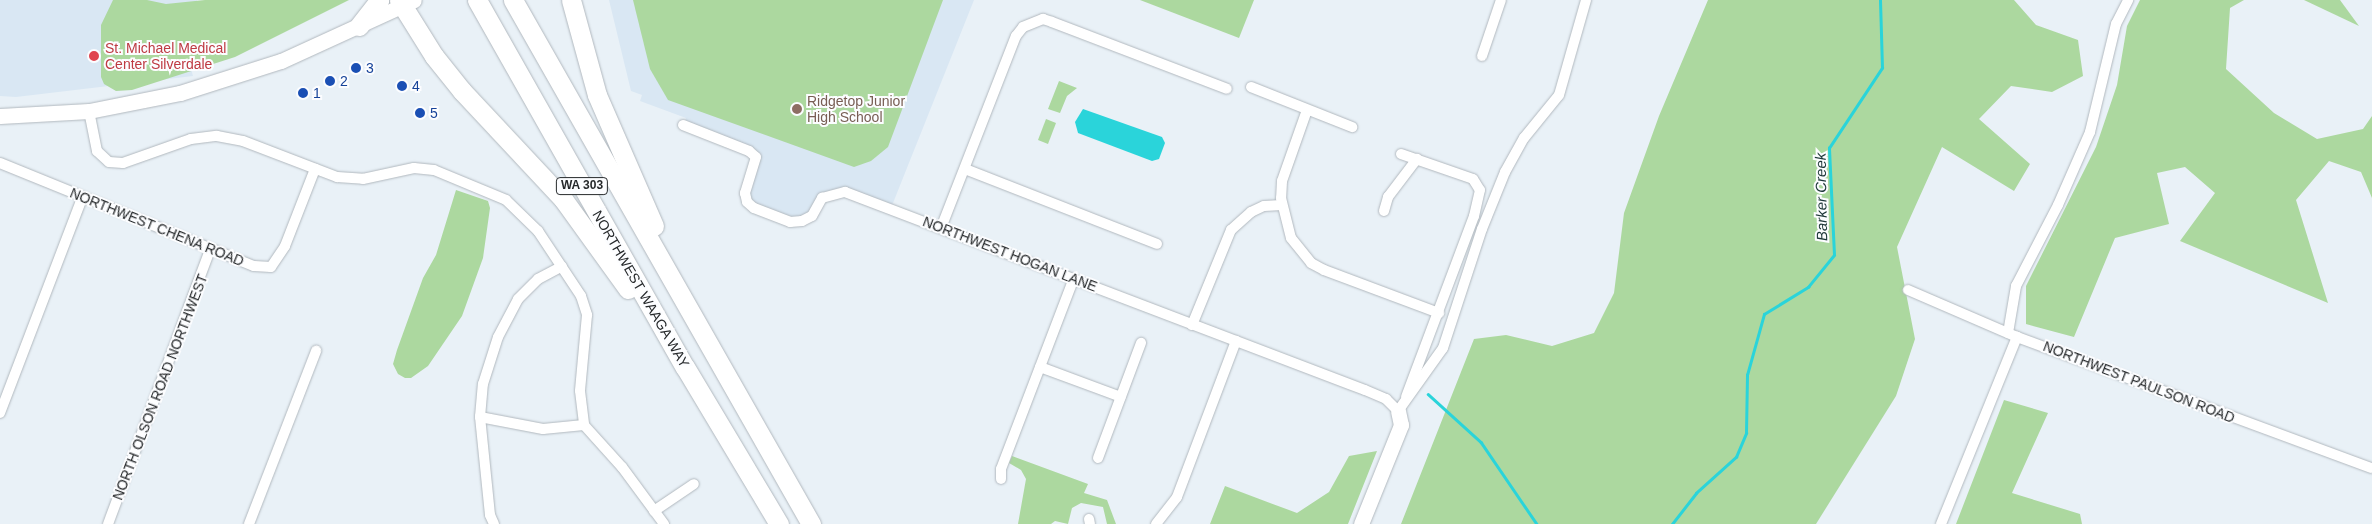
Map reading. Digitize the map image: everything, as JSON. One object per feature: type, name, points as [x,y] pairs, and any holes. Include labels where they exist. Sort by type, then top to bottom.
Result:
[{"type":"highway","points":[[359,26],[379,0]]},
{"type":"highway","name":"WA 303","points":[[513,0],[810,524]]},
{"type":"highway","points":[[572,0],[607,121],[684,300]]},
{"type":"highway","points":[[405,2],[434,56],[462,91],[577,218],[685,367]]},
{"type":"highway","name":"NORTHWEST WAAGA WAY","points":[[478,2],[685,367],[778,524]]},
{"type":"main road","points":[[0,116],[89,110],[180,93],[281,61],[359,26],[405,2]]},
{"type":"main road","points":[[1361,524],[1401,425],[1401,408]]},
{"type":"street","points":[[1482,56],[1501,0]]},
{"type":"street","points":[[1401,408],[1443,348],[1482,229],[1505,172],[1524,138],[1559,95],[1586,0]]},
{"type":"street","points":[[1941,524],[2012,335],[2016,286],[2058,205],[2090,132],[2116,24],[2128,0]]},
{"type":"street","points":[[941,228],[1016,36],[1023,27],[1033,22],[1052,22],[1227,89]]},
{"type":"street","points":[[1251,87],[1352,127]]},
{"type":"street","points":[[89,110],[97,151],[109,162],[123,163],[191,139],[217,136],[243,141],[315,169],[350,179],[414,168],[434,170],[506,200],[538,231],[581,296],[587,316],[580,391],[584,425],[622,467],[664,524]]},
{"type":"street","points":[[1307,110],[1286,162],[1281,190],[1282,205],[1291,238],[1311,262],[1439,313]]},
{"type":"street","name":"NORTHWEST HOGAN LANE","points":[[682,125],[749,151],[756,158],[745,193],[747,202],[790,222],[802,222],[812,216],[822,198],[845,192],[1365,390],[1401,408]]},
{"type":"street","points":[[1401,154],[1472,179],[1480,190],[1474,216],[1439,313],[1401,408]]},
{"type":"street","points":[[1384,211],[1388,197],[1417,159]]},
{"type":"street","name":"NORTHWEST CHENA ROAD","points":[[0,163],[82,198],[254,266],[271,267],[285,246],[315,169]]},
{"type":"street","points":[[965,169],[1157,244]]},
{"type":"street","points":[[0,413],[82,198]]},
{"type":"street","points":[[1192,325],[1231,230],[1251,212],[1264,206],[1282,205]]},
{"type":"street","name":"NORTH OLSON ROAD NORTHWEST","points":[[108,524],[202,276],[210,249]]},
{"type":"street","points":[[494,524],[490,515],[480,417],[483,384],[505,322],[518,298],[538,279],[562,266]]},
{"type":"street","points":[[1002,479],[1001,469],[1074,278]]},
{"type":"street","name":"NORTHWEST PAULSON ROAD","points":[[1908,290],[2012,335],[2372,468]]},
{"type":"street","points":[[1156,524],[1177,497],[1236,341]]},
{"type":"street","points":[[1098,458],[1141,343]]},
{"type":"street","points":[[249,524],[316,351]]},
{"type":"street","points":[[1040,367],[1121,397]]},
{"type":"street","points":[[480,417],[543,429],[584,425]]},
{"type":"street","points":[[654,511],[694,484]]},
{"type":"shaded area","name":"St. Michael Medical Center Silverdale","points":[[0,0],[197,0],[183,37],[193,76],[16,97],[0,96]]},
{"type":"shaded area","name":"Ridgetop Junior High School","points":[[609,0],[974,0],[891,208],[845,192],[831,195],[802,221],[747,202],[756,157],[683,125],[686,118],[640,101],[642,95],[631,91]]},
{"type":"green space","points":[[113,0],[147,0],[166,4],[205,0],[349,0],[235,57],[132,90],[116,91],[104,84],[101,77],[101,25]]},
{"type":"green space","name":"Ridgetop Junior High School","points":[[633,0],[943,0],[888,147],[871,161],[854,167],[668,100],[650,69]]},
{"type":"green space","points":[[1140,0],[1254,0],[1239,38]]},
{"type":"green space","points":[[1708,0],[2014,0],[2036,25],[2078,40],[2083,76],[2052,92],[2011,86],[1979,119],[2030,164],[2014,191],[1942,147],[1897,247],[1915,339],[1896,396],[1816,524],[1401,524],[1474,339],[1506,335],[1552,346],[1594,333],[1614,293],[1624,213],[1659,116]]},
{"type":"green space","points":[[2140,0],[2244,0],[2230,8],[2226,69],[2274,113],[2317,139],[2363,129],[2372,116],[2372,198],[2361,172],[2329,161],[2296,200],[2328,303],[2180,241],[2215,193],[2185,167],[2157,173],[2169,224],[2115,238],[2074,337],[2026,324],[2026,286],[2096,147],[2117,85],[2127,26]]},
{"type":"green space","points":[[2304,0],[2340,0],[2359,26]]},
{"type":"green space","points":[[1059,81],[1077,88],[1067,96],[1060,113],[1048,109]]},
{"type":"green space","points":[[1046,119],[1056,123],[1048,144],[1038,140]]},
{"type":"green space","points":[[456,190],[488,201],[490,208],[483,258],[462,316],[428,366],[411,378],[405,378],[398,374],[393,364],[423,278],[436,255]]},
{"type":"green space","points":[[2004,400],[2048,413],[2012,493],[2080,514],[2082,524],[1956,524]]},
{"type":"green space","points":[[1377,451],[1348,524],[1210,524],[1225,486],[1297,513],[1329,492],[1349,456]]},
{"type":"green space","points":[[1012,456],[1088,484],[1084,493],[1107,500],[1116,524],[1107,524],[1103,507],[1081,503],[1072,508],[1068,524],[1055,521],[1051,524],[1018,524],[1026,479],[1021,470],[1009,463]]},
{"type":"water","points":[[1083,109],[1162,137],[1165,143],[1159,159],[1152,161],[1078,133],[1075,122]]},
{"type":"waterway","name":"Barker Creek","points":[[1672,524],[1696,493],[1736,457],[1746,433],[1747,375],[1764,314],[1808,287],[1834,255],[1829,148],[1882,68],[1880,0]]},
{"type":"waterway","points":[[1428,394],[1481,442],[1537,524]]},
{"type":"place","name":"St. Michael Medical Center Silverdale","points":[[94,56]]},
{"type":"place","name":"3","points":[[356,68]]},
{"type":"place","name":"2","points":[[330,81]]},
{"type":"place","name":"4","points":[[402,86]]},
{"type":"place","name":"1","points":[[303,93]]},
{"type":"place","name":"Ridgetop Junior High School","points":[[797,109]]},
{"type":"place","name":"5","points":[[420,113]]}]
